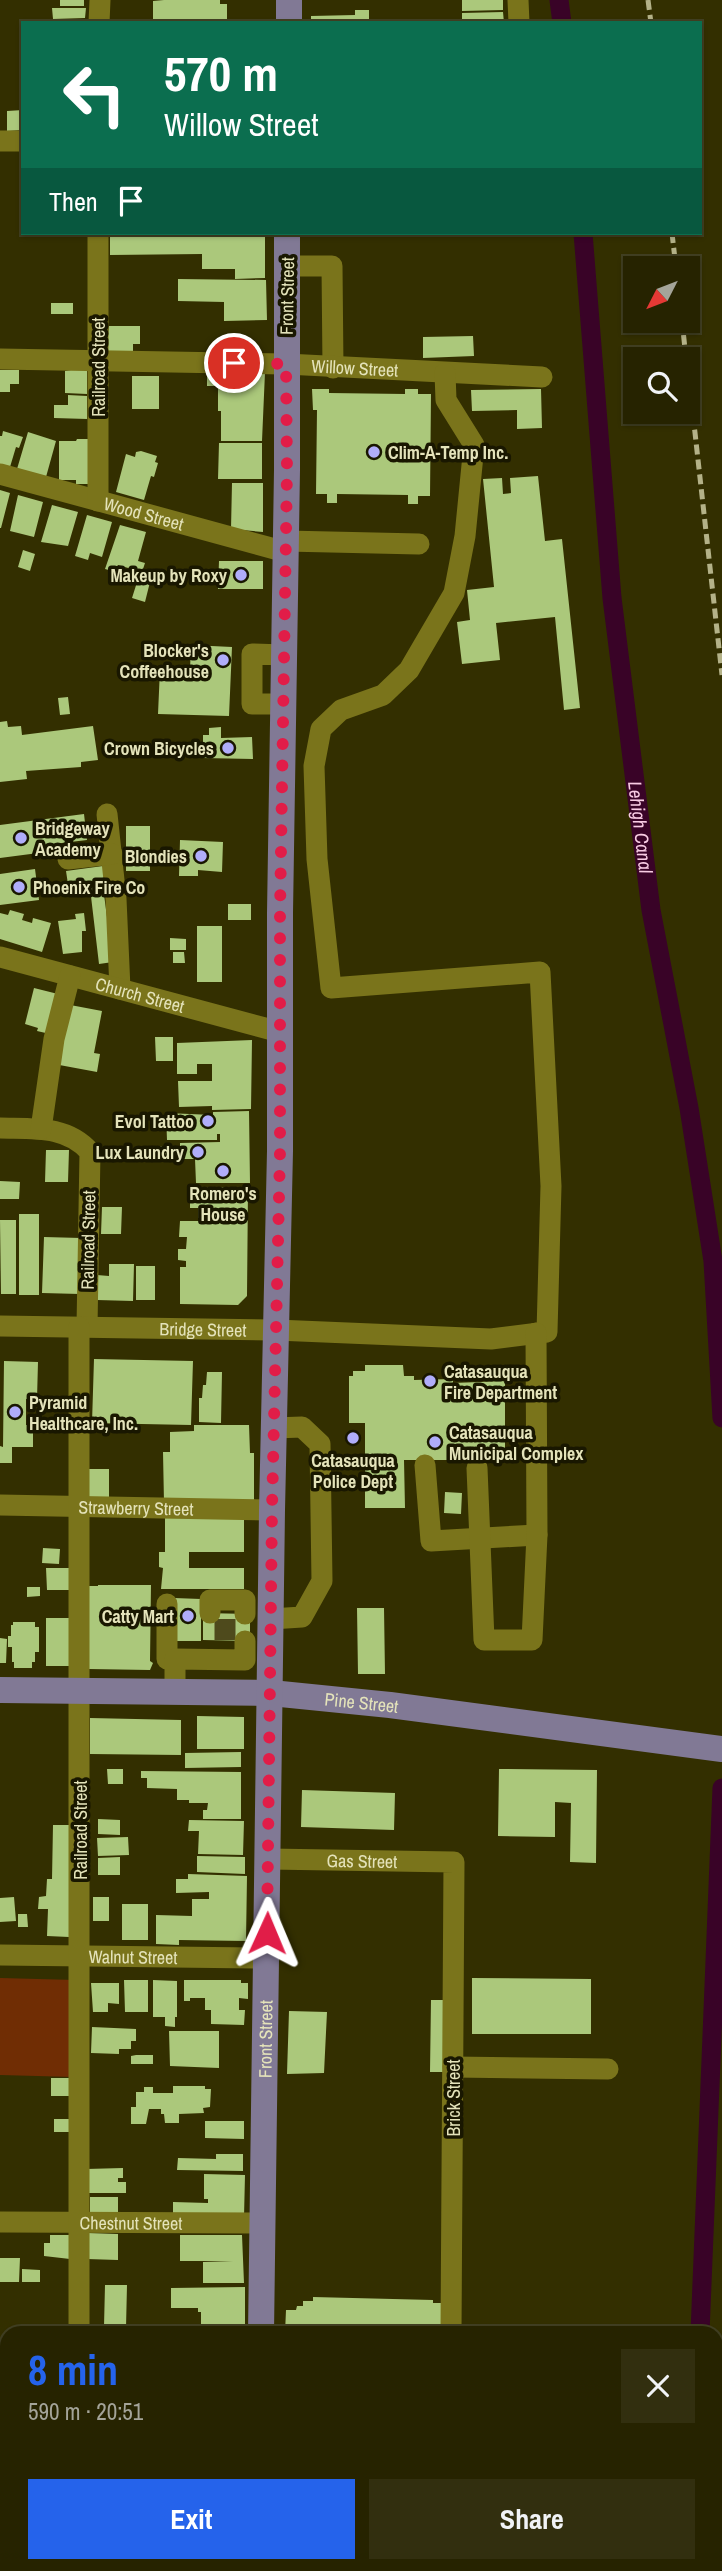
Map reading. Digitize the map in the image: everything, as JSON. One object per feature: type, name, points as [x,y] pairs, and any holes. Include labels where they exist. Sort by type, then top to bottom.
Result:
[{"type":"main road","points":[[289,0],[289,21]]},
{"type":"main road","name":"Front Street","points":[[261,2326],[272,1510],[280,1152],[287,235]]},
{"type":"main road","name":"Pine Street","points":[[0,1690],[271,1693],[390,1705],[722,1749]]},
{"type":"street","points":[[99,21],[100,0]]},
{"type":"street","points":[[518,0],[519,21]]},
{"type":"street","points":[[0,141],[21,141]]},
{"type":"street","name":"Railroad Street","points":[[98,235],[98,501]]},
{"type":"street","points":[[288,266],[332,266],[333,368]]},
{"type":"street","name":"Willow Street","points":[[0,359],[286,364],[542,377]]},
{"type":"street","points":[[445,373],[446,400],[474,445],[465,536],[454,593],[409,670],[383,695],[341,710],[321,729],[314,766],[317,859],[331,988],[540,972],[551,1186],[547,1332],[536,1333],[537,1535],[532,1640],[484,1640],[477,1468]]},
{"type":"street","name":"Wood Street","points":[[0,474],[286,547],[419,544]]},
{"type":"street","points":[[107,814],[120,989]]},
{"type":"street","points":[[68,859],[112,853]]},
{"type":"street","name":"Church Street","points":[[0,957],[280,1032]]},
{"type":"street","points":[[0,1128],[41,1129],[54,1040],[70,975]]},
{"type":"street","name":"Railroad Street","points":[[41,1129],[72,1135],[90,1152],[79,1507],[79,2326]]},
{"type":"street","name":"Bridge Street","points":[[0,1326],[276,1330],[491,1339],[536,1333]]},
{"type":"street","points":[[230,1608],[271,1610],[302,1617],[322,1581],[320,1444],[302,1427],[274,1429]]},
{"type":"street","points":[[425,1465],[430,1542],[537,1535]]},
{"type":"street","name":"Strawberry Street","points":[[0,1505],[272,1510]]},
{"type":"street","points":[[167,1604],[167,1659],[225,1650],[232,1692]]},
{"type":"street","points":[[175,1659],[175,1692]]},
{"type":"street","name":"Gas Street","points":[[269,1859],[454,1862]]},
{"type":"street","name":"Brick Street","points":[[451,2326],[454,1862]]},
{"type":"street","name":"Walnut Street","points":[[0,1955],[267,1958]]},
{"type":"street","points":[[453,2067],[608,2069]]},
{"type":"street","name":"Chestnut Street","points":[[0,2222],[263,2223]]},
{"type":"shaded area","points":[[0,1978],[76,1980],[74,2077],[0,2075]]},
{"type":"building","points":[[60,0],[84,0],[84,6],[60,6]]},
{"type":"building","points":[[220,0],[220,4],[227,4],[227,21],[153,21],[153,1]]},
{"type":"building","points":[[462,0],[503,0],[503,10],[462,11]]},
{"type":"building","points":[[52,8],[86,8],[85,18],[53,19]]},
{"type":"building","points":[[355,10],[369,10],[369,21],[311,21],[311,16],[355,15]]},
{"type":"building","points":[[503,12],[504,21],[462,21],[462,13]]},
{"type":"building","points":[[21,110],[21,130],[7,131],[7,111]]},
{"type":"building","points":[[110,235],[265,235],[265,278],[235,279],[235,269],[202,269],[202,254],[110,255]]},
{"type":"building","points":[[178,279],[266,280],[267,320],[224,321],[224,302],[178,301]]},
{"type":"building","points":[[51,303],[73,303],[73,314],[51,314]]},
{"type":"building","points":[[109,326],[140,326],[140,344],[133,344],[133,353],[106,353]]},
{"type":"building","points":[[473,336],[474,356],[423,358],[423,337]]},
{"type":"building","points":[[0,370],[19,370],[19,384],[10,384],[10,392],[0,392]]},
{"type":"building","points":[[87,370],[87,394],[65,393],[65,371]]},
{"type":"building","points":[[207,372],[265,372],[262,441],[221,441],[218,386],[207,386]]},
{"type":"building","points":[[132,376],[159,376],[159,409],[132,409]]},
{"type":"building","name":"Clim-A-Temp Inc.","points":[[312,389],[329,389],[329,393],[405,394],[405,389],[418,389],[418,394],[431,394],[430,496],[418,496],[418,504],[408,504],[408,495],[337,494],[337,503],[327,503],[327,494],[316,494],[317,410],[313,410]]},
{"type":"building","points":[[541,389],[542,428],[517,429],[517,410],[472,411],[471,390]]},
{"type":"building","points":[[68,395],[87,396],[87,419],[54,418],[54,405],[68,405]]},
{"type":"building","points":[[3,431],[23,437],[19,448],[16,447],[10,467],[0,464],[0,436]]},
{"type":"building","points":[[28,432],[56,441],[46,477],[17,469]]},
{"type":"building","points":[[89,439],[90,484],[76,484],[76,480],[59,480],[59,441]]},
{"type":"building","points":[[219,443],[262,443],[262,479],[218,479]]},
{"type":"building","points":[[136,452],[157,456],[155,462],[158,463],[144,500],[116,492],[126,454],[135,457]]},
{"type":"building","points":[[538,476],[545,541],[562,539],[580,708],[564,710],[555,617],[496,623],[500,660],[462,664],[457,622],[470,620],[467,590],[494,587],[483,479],[502,478],[503,494],[511,493],[510,478]]},
{"type":"building","points":[[232,483],[263,483],[263,532],[231,529]]},
{"type":"building","points":[[0,490],[10,493],[1,528],[0,528]]},
{"type":"building","points":[[18,495],[43,502],[34,537],[10,531]]},
{"type":"building","points":[[52,505],[78,512],[68,546],[41,542]]},
{"type":"building","points":[[87,515],[112,522],[102,557],[90,553],[88,560],[75,556]]},
{"type":"building","points":[[120,525],[146,532],[138,561],[145,563],[142,572],[118,565],[116,572],[105,569]]},
{"type":"building","points":[[23,550],[35,554],[30,571],[18,567]]},
{"type":"building","name":"Makeup by Roxy","points":[[219,561],[263,561],[263,589],[218,589]]},
{"type":"building","points":[[138,579],[150,582],[145,602],[132,598]]},
{"type":"building","points":[[191,645],[232,647],[229,716],[158,714],[160,669],[190,670]]},
{"type":"building","points":[[68,697],[70,714],[60,715],[58,698]]},
{"type":"building","points":[[7,721],[8,727],[21,726],[22,735],[93,726],[98,760],[81,762],[81,767],[26,771],[27,779],[0,782],[0,722]]},
{"type":"building","name":"Crown Bicycles","points":[[221,727],[221,738],[252,737],[253,759],[203,758],[203,735],[209,735],[209,728]]},
{"type":"building","name":"Bridgeway Academy","points":[[84,814],[87,840],[45,845],[46,852],[0,858],[0,825]]},
{"type":"building","points":[[126,826],[150,826],[150,871],[126,871]]},
{"type":"building","name":"Blondies","points":[[180,840],[223,842],[222,872],[198,870],[198,876],[179,876]]},
{"type":"building","points":[[103,866],[106,886],[103,887],[113,962],[99,964],[90,888],[69,891],[66,871]]},
{"type":"building","name":"Phoenix Fire Co","points":[[35,869],[39,900],[0,905],[0,874]]},
{"type":"building","points":[[228,904],[251,904],[251,920],[228,920]]},
{"type":"building","points":[[10,910],[24,914],[22,920],[32,923],[33,918],[51,923],[42,952],[0,939],[0,913],[8,915]]},
{"type":"building","points":[[84,913],[86,931],[82,931],[82,952],[63,954],[58,921],[76,919],[75,914]]},
{"type":"building","points":[[197,926],[222,926],[222,982],[197,982]]},
{"type":"building","points":[[170,938],[186,939],[186,950],[170,950]]},
{"type":"building","points":[[173,952],[184,952],[185,963],[173,963]]},
{"type":"building","points":[[34,988],[58,994],[50,1034],[25,1024]]},
{"type":"building","points":[[65,1004],[102,1011],[94,1053],[100,1054],[97,1072],[54,1064]]},
{"type":"building","points":[[155,1037],[173,1037],[173,1061],[156,1061]]},
{"type":"building","points":[[252,1040],[251,1109],[179,1107],[178,1081],[212,1081],[212,1064],[197,1064],[197,1074],[177,1074],[177,1043]]},
{"type":"building","points":[[249,1111],[250,1183],[196,1183],[195,1159],[146,1159],[146,1147],[220,1142],[220,1134],[217,1134],[217,1140],[167,1140],[166,1113],[213,1115],[213,1112]]},
{"type":"building","points":[[46,1150],[69,1150],[68,1182],[45,1182]]},
{"type":"building","points":[[0,1181],[20,1182],[19,1199],[0,1199]]},
{"type":"building","points":[[190,1187],[248,1188],[247,1296],[238,1305],[180,1304],[180,1267],[186,1267],[186,1261],[178,1260],[178,1249],[186,1249],[187,1237],[179,1237],[180,1221],[216,1221],[216,1218],[198,1218],[198,1208],[190,1208]]},
{"type":"building","points":[[102,1207],[122,1207],[121,1234],[101,1234]]},
{"type":"building","points":[[19,1214],[39,1214],[39,1295],[19,1295]]},
{"type":"building","points":[[0,1220],[16,1220],[16,1294],[1,1294]]},
{"type":"building","points":[[44,1237],[81,1238],[80,1294],[42,1293]]},
{"type":"building","points":[[109,1264],[134,1264],[133,1301],[97,1300],[97,1275],[109,1276]]},
{"type":"building","points":[[136,1266],[155,1266],[155,1300],[136,1300]]},
{"type":"building","points":[[94,1359],[193,1361],[191,1425],[92,1423]]},
{"type":"building","name":"Pyramid Healthcare, Inc.","points":[[4,1361],[38,1362],[37,1399],[26,1399],[26,1425],[33,1425],[33,1447],[12,1447],[12,1463],[0,1463],[0,1446],[3,1447]]},
{"type":"building","name":"Catasauqua Municipal Complex","points":[[365,1365],[403,1365],[404,1376],[414,1376],[414,1380],[453,1379],[453,1383],[505,1381],[505,1460],[404,1460],[405,1508],[365,1508],[365,1423],[349,1423],[349,1376],[353,1376],[353,1371],[365,1371]]},
{"type":"building","points":[[207,1372],[222,1372],[221,1423],[199,1422],[199,1398],[202,1398],[203,1385],[206,1385]]},
{"type":"building","points":[[194,1425],[249,1425],[250,1453],[254,1453],[254,1502],[164,1503],[163,1452],[170,1452],[170,1432],[194,1431]]},
{"type":"building","points":[[87,1469],[109,1469],[109,1502],[87,1502]]},
{"type":"building","points":[[445,1492],[462,1493],[461,1514],[444,1513]]},
{"type":"building","points":[[165,1517],[244,1517],[244,1552],[189,1552],[189,1568],[244,1568],[244,1589],[161,1589],[163,1568],[159,1567],[159,1552],[165,1552]]},
{"type":"building","points":[[43,1548],[60,1549],[59,1564],[42,1563]]},
{"type":"building","points":[[46,1568],[70,1568],[70,1590],[47,1590]]},
{"type":"building","points":[[151,1585],[150,1661],[153,1663],[150,1670],[89,1669],[89,1586]]},
{"type":"building","points":[[27,1587],[40,1587],[40,1596],[27,1597]]},
{"type":"building","name":"Catty Mart","points":[[174,1598],[201,1599],[201,1641],[174,1641]]},
{"type":"building","points":[[357,1608],[384,1608],[385,1674],[358,1674]]},
{"type":"building","name":"Catty Mart","points":[[203,1613],[250,1614],[250,1641],[203,1640]]},
{"type":"building","points":[[46,1618],[71,1618],[70,1666],[46,1666]]},
{"type":"building","points":[[13,1622],[35,1622],[35,1627],[39,1627],[39,1652],[35,1652],[32,1668],[14,1668],[12,1647],[8,1647],[8,1636],[11,1636]]},
{"type":"building","points":[[0,1638],[7,1639],[6,1663],[0,1663]]},
{"type":"building","points":[[197,1716],[244,1717],[244,1749],[197,1749]]},
{"type":"building","points":[[90,1718],[181,1720],[181,1755],[90,1754]]},
{"type":"building","points":[[241,1752],[241,1767],[185,1768],[185,1753]]},
{"type":"building","points":[[107,1769],[123,1769],[123,1784],[108,1784]]},
{"type":"building","points":[[499,1769],[597,1770],[596,1863],[570,1862],[571,1803],[555,1802],[555,1837],[498,1836]]},
{"type":"building","points":[[141,1771],[241,1772],[241,1819],[203,1819],[203,1810],[207,1810],[208,1803],[177,1800],[177,1789],[147,1788],[147,1778],[141,1778]]},
{"type":"building","points":[[302,1790],[395,1793],[394,1830],[301,1827]]},
{"type":"building","points":[[98,1819],[120,1820],[120,1835],[98,1834]]},
{"type":"building","points":[[189,1820],[244,1821],[243,1855],[198,1854],[199,1831],[188,1831]]},
{"type":"building","points":[[53,1825],[77,1825],[69,1937],[47,1936],[48,1909],[38,1909],[39,1897],[46,1896],[47,1879],[52,1879]]},
{"type":"building","points":[[128,1837],[129,1855],[98,1856],[97,1838]]},
{"type":"building","points":[[197,1856],[245,1857],[245,1874],[197,1872]]},
{"type":"building","points":[[120,1857],[120,1875],[98,1875],[98,1858]]},
{"type":"building","points":[[188,1874],[247,1876],[246,1941],[179,1940],[179,1945],[156,1944],[156,1915],[192,1916],[192,1899],[209,1899],[209,1892],[176,1893],[176,1879],[188,1879]]},
{"type":"building","points":[[14,1897],[16,1921],[0,1922],[0,1898]]},
{"type":"building","points":[[93,1897],[109,1897],[109,1921],[93,1921]]},
{"type":"building","points":[[122,1904],[148,1904],[148,1940],[122,1940]]},
{"type":"building","points":[[18,1914],[27,1914],[28,1927],[18,1927]]},
{"type":"building","points":[[472,1978],[591,1979],[591,2034],[472,2034]]},
{"type":"building","points":[[124,1980],[148,1980],[148,2012],[125,2012]]},
{"type":"building","points":[[153,1980],[177,1981],[175,2027],[165,2026],[165,2017],[153,2017]]},
{"type":"building","points":[[184,1980],[241,1980],[241,1983],[248,1983],[248,1999],[239,1998],[239,2010],[245,2010],[244,2025],[211,2024],[211,2010],[205,2010],[205,1998],[190,1998],[190,2001],[184,2001]]},
{"type":"building","points":[[91,1983],[119,1983],[119,2004],[108,2003],[108,2012],[93,2012]]},
{"type":"building","points":[[431,2000],[451,2000],[451,2072],[430,2072]]},
{"type":"building","points":[[289,2011],[327,2012],[324,2073],[287,2074]]},
{"type":"building","points":[[92,2027],[136,2029],[136,2041],[131,2041],[131,2049],[119,2049],[119,2054],[91,2053]]},
{"type":"building","points":[[169,2031],[219,2031],[219,2068],[170,2066]]},
{"type":"building","points":[[153,2055],[153,2064],[131,2064],[131,2056]]},
{"type":"building","points":[[51,2078],[70,2078],[70,2096],[51,2096]]},
{"type":"building","points":[[173,2086],[205,2086],[205,2089],[211,2089],[210,2107],[203,2108],[204,2113],[179,2114],[179,2123],[165,2123],[161,2109],[149,2109],[146,2124],[131,2124],[131,2107],[136,2107],[136,2092],[144,2092],[144,2087],[153,2087],[153,2093],[173,2093]]},
{"type":"building","points":[[54,2119],[73,2119],[73,2132],[54,2132]]},
{"type":"building","points":[[205,2121],[244,2121],[244,2139],[205,2138]]},
{"type":"building","points":[[216,2154],[243,2154],[243,2171],[177,2170],[178,2158],[216,2159]]},
{"type":"building","points":[[123,2168],[123,2178],[118,2178],[118,2182],[126,2182],[126,2193],[86,2193],[86,2169]]},
{"type":"building","points":[[204,2174],[245,2175],[244,2217],[173,2215],[173,2202],[208,2203],[208,2199],[204,2199]]},
{"type":"building","points":[[90,2197],[118,2197],[118,2219],[90,2219]]},
{"type":"building","points":[[87,2233],[118,2234],[118,2260],[87,2259]]},
{"type":"building","points":[[50,2235],[70,2235],[70,2259],[44,2256],[44,2243],[50,2243]]},
{"type":"building","points":[[180,2235],[242,2235],[244,2283],[203,2283],[203,2262],[233,2261],[180,2261]]},
{"type":"building","points":[[0,2258],[20,2258],[19,2282],[0,2282]]},
{"type":"building","points":[[22,2269],[40,2270],[40,2282],[22,2282]]},
{"type":"building","points":[[105,2285],[127,2285],[126,2326],[104,2326]]},
{"type":"building","points":[[245,2287],[245,2324],[201,2324],[201,2312],[198,2312],[198,2308],[171,2308],[171,2288]]},
{"type":"building","points":[[313,2297],[433,2300],[433,2303],[444,2303],[444,2326],[285,2326],[286,2310],[296,2310],[297,2306],[303,2306],[303,2301],[313,2301]]},
{"type":"waterway","name":"Lehigh Canal","points":[[559,0],[562,21]]},
{"type":"waterway","name":"Lehigh Canal","points":[[583,235],[612,598],[651,910],[689,1108],[713,1261],[722,1418]]},
{"type":"waterway","points":[[700,2326],[722,1788]]},
{"type":"tunnel","points":[[225,1614],[225,1640]]},
{"type":"railway","points":[[648,0],[651,21]]},
{"type":"railway","points":[[672,235],[675,256]]},
{"type":"railway","points":[[683,333],[685,347]]},
{"type":"railway","points":[[694,424],[722,675]]},
{"type":"place","name":"Clim-A-Temp Inc.","points":[[374,452]]},
{"type":"place","name":"Makeup by Roxy","points":[[241,575]]},
{"type":"place","name":"Blocker's Coffeehouse","points":[[223,660]]},
{"type":"place","name":"Crown Bicycles","points":[[228,748]]},
{"type":"place","name":"Bridgeway Academy","points":[[21,838]]},
{"type":"place","name":"Blondies","points":[[201,856]]},
{"type":"place","name":"Phoenix Fire Co","points":[[19,887]]},
{"type":"place","name":"Evol Tattoo","points":[[208,1121]]},
{"type":"place","name":"Lux Laundry","points":[[198,1152]]},
{"type":"place","name":"Romero's House","points":[[223,1171]]},
{"type":"place","name":"Catasauqua Fire Department","points":[[430,1381]]},
{"type":"place","name":"Pyramid Healthcare, Inc.","points":[[15,1412]]},
{"type":"place","name":"Catasauqua Police Dept","points":[[353,1438]]},
{"type":"place","name":"Catasauqua Municipal Complex","points":[[435,1442]]},
{"type":"place","name":"Catty Mart","points":[[188,1616]]},
{"type":"route","points":[[234,363],[286,364],[280,1152],[267,1933]]}]
